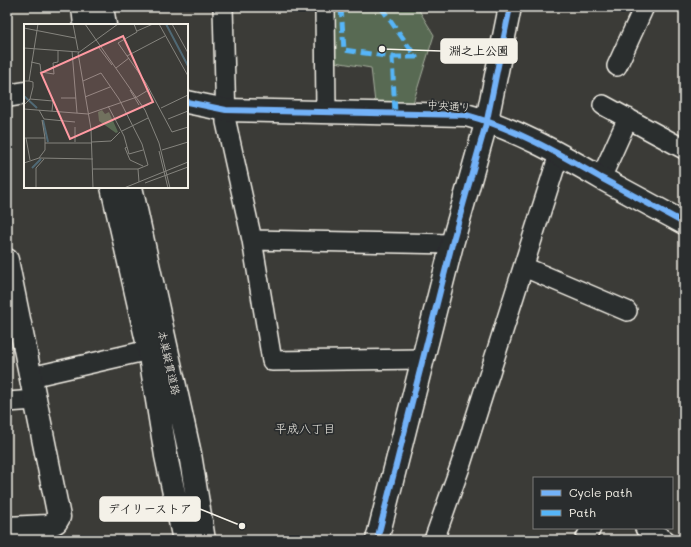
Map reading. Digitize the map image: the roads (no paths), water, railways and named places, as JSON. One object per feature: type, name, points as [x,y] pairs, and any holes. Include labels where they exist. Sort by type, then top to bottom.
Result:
[{"type":"street","points":[[83,7],[85,24]]},
{"type":"street","points":[[102,7],[105,24]]},
{"type":"street","points":[[223,7],[226,122],[252,240],[272,362],[423,359]]},
{"type":"street","points":[[325,7],[326,113]]},
{"type":"street","points":[[377,540],[452,244],[487,120],[510,7]]},
{"type":"street","points":[[617,66],[644,7]]},
{"type":"street","points":[[7,96],[24,93]]},
{"type":"street","name":"中央通り","points":[[188,102],[226,110],[466,115],[487,120],[559,154],[684,223]]},
{"type":"street","points":[[603,105],[684,149]]},
{"type":"street","points":[[601,178],[628,118]]},
{"type":"street","points":[[434,540],[460,467],[559,154]]},
{"type":"street","name":"本巣縦貫道路","points":[[112,188],[149,350],[166,456],[184,540]]},
{"type":"street","name":"本巣縦貫道路","points":[[131,188],[190,454],[204,540]]},
{"type":"street","points":[[252,240],[452,244]]},
{"type":"street","points":[[7,260],[59,518],[56,522],[48,526],[7,528]]},
{"type":"street","points":[[524,267],[627,311]]},
{"type":"street","points":[[31,377],[149,350]]},
{"type":"street","points":[[7,402],[35,400]]},
{"type":"street","points":[[585,540],[590,529]]},
{"type":"street","points":[[647,529],[665,540]]},
{"type":"place","name":"淵之上公園","points":[[382,49]]},
{"type":"place","name":"デイリーストア","points":[[242,526]]},
{"type":"district","name":"平成八丁目","points":[[305,429]]}]
